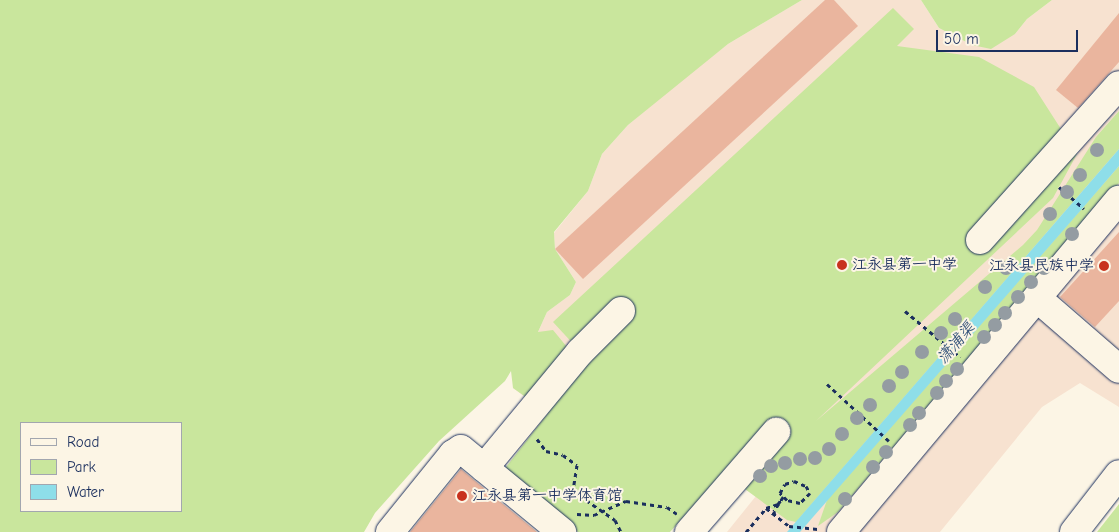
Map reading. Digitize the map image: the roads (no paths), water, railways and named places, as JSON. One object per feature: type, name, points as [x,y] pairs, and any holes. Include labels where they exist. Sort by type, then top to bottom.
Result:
[{"type":"street","points":[[980,240],[1119,85]]},
{"type":"street","points":[[830,530],[1036,298],[1119,200]]},
{"type":"street","points":[[1036,298],[1119,369]]},
{"type":"street","points":[[484,468],[580,352],[621,311]]},
{"type":"street","points":[[690,530],[776,432]]},
{"type":"street","points":[[390,532],[453,454],[461,450],[559,529]]},
{"type":"street","points":[[1074,532],[1119,474]]},
{"type":"water","name":"潇浦渠","points":[[1119,149],[1119,166],[1081,210],[800,532],[787,532]]},
{"type":"place","name":"江永县第一中学","points":[[842,265]]},
{"type":"place","name":"江永县民族中学","points":[[1104,266]]},
{"type":"place","name":"江永县第一中学体育馆","points":[[462,496]]}]
